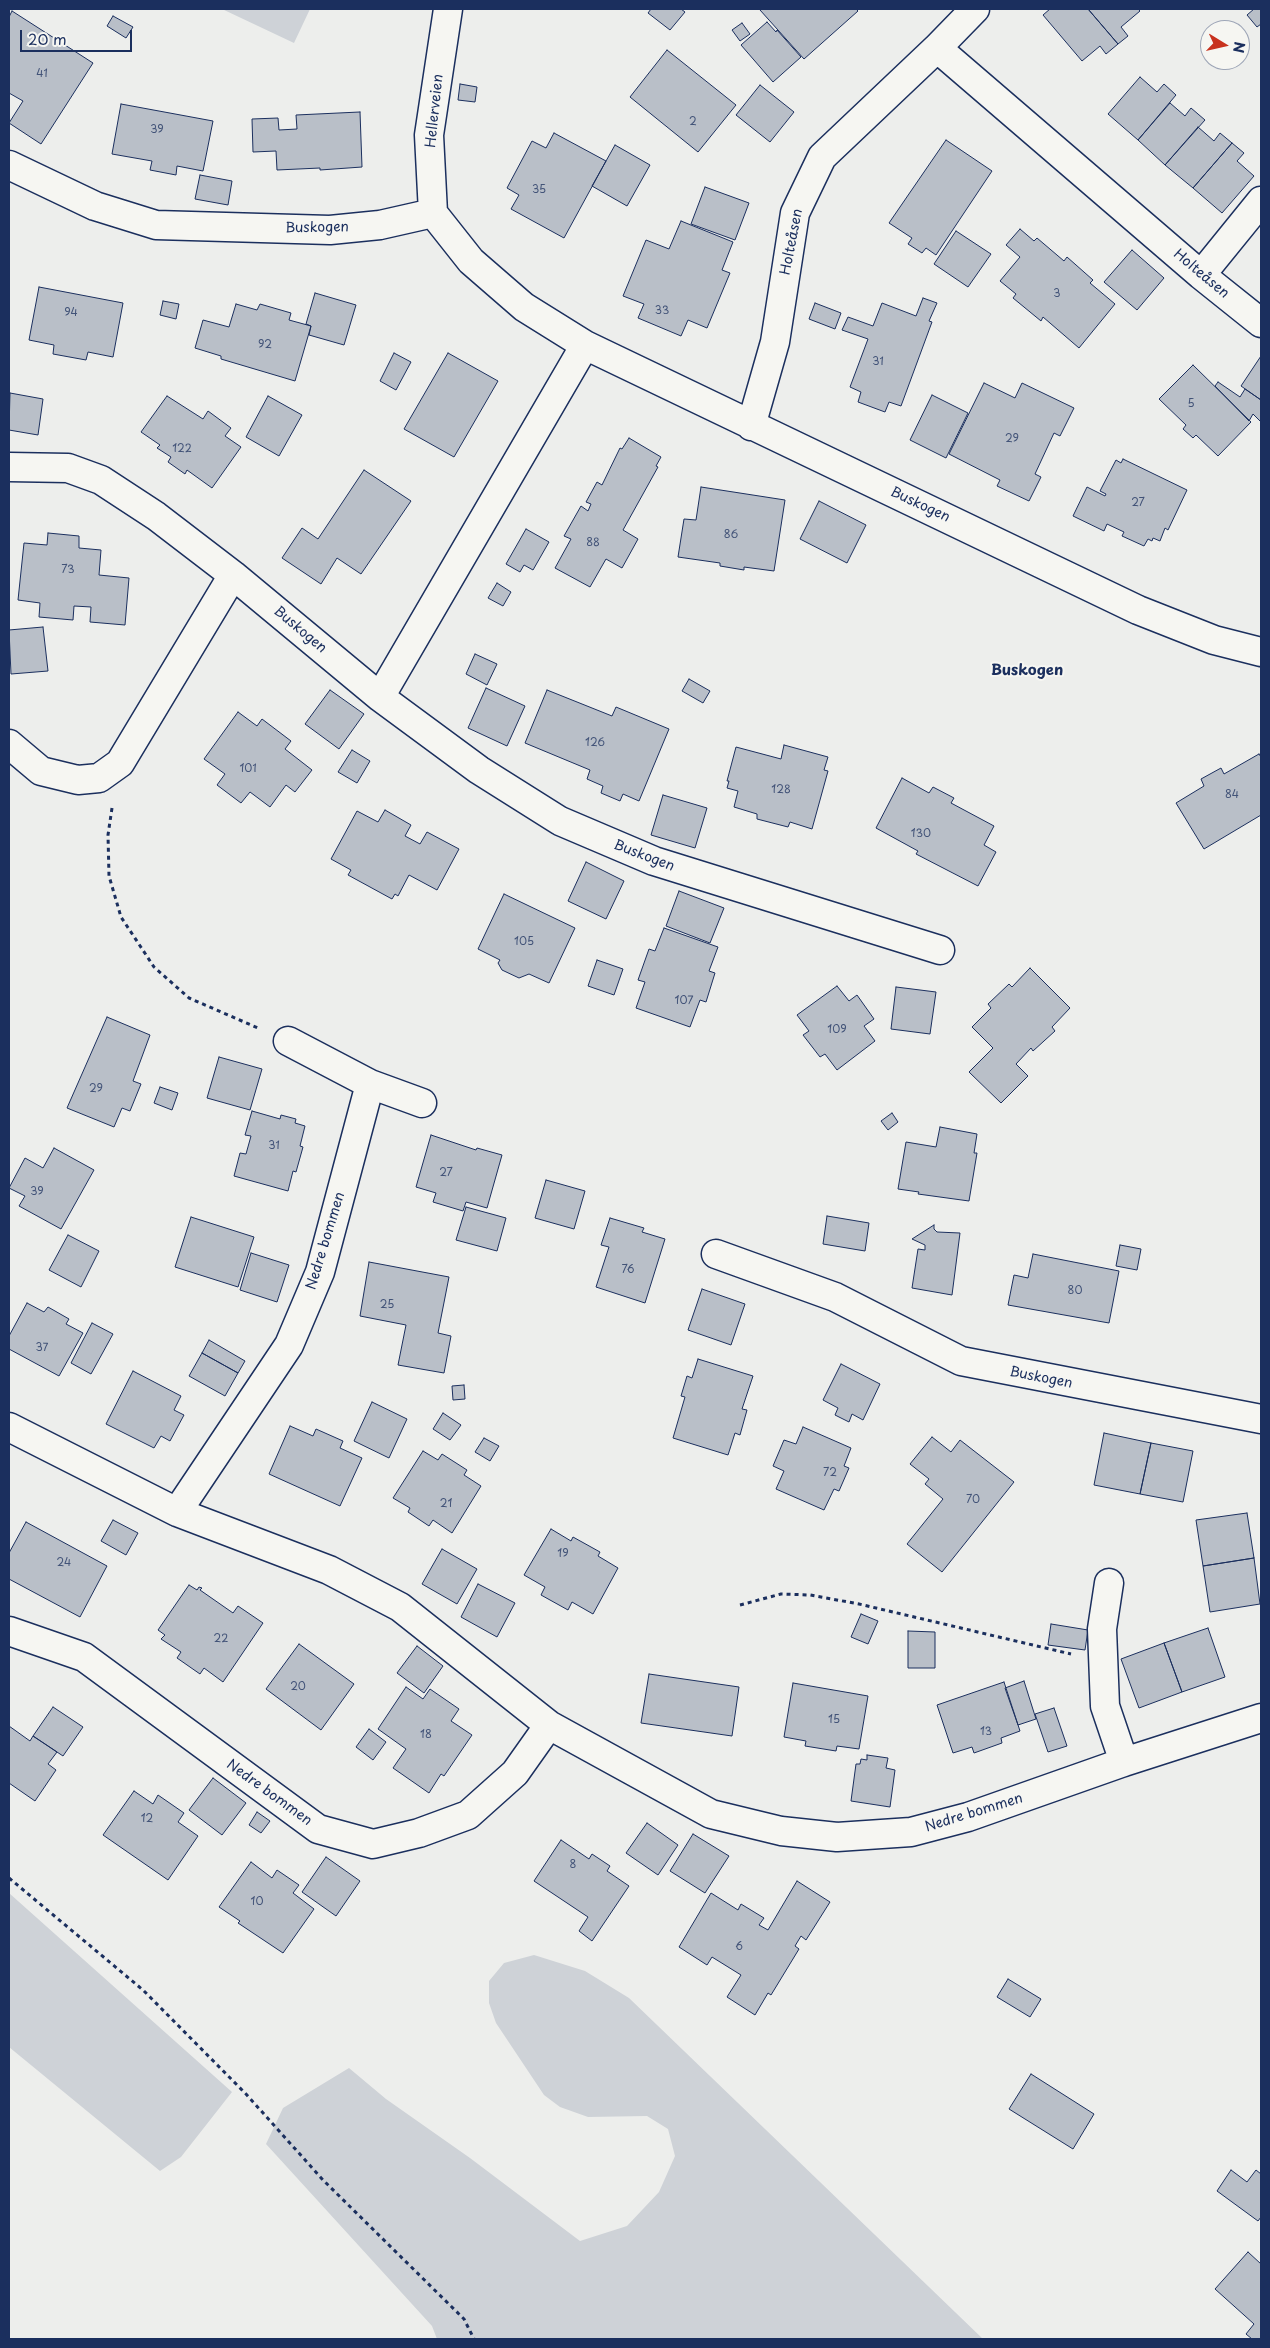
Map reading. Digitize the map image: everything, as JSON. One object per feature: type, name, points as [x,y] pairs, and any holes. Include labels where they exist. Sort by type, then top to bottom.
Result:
[{"type":"street","name":"Hellerveien","points":[[433,213],[429,135],[448,9]]},
{"type":"street","name":"Holteåsen","points":[[751,426],[775,342],[795,213],[822,157],[937,48],[975,9]]},
{"type":"street","name":"Holteåsen","points":[[937,48],[1201,275],[1261,323]]},
{"type":"street","name":"Buskogen","points":[[9,165],[95,206],[156,225],[330,230],[380,225],[433,213],[471,261],[524,307],[585,345],[751,426],[1052,567],[1138,610],[1214,640],[1261,652]]},
{"type":"street","points":[[1201,275],[1261,201]]},
{"type":"street","points":[[380,697],[585,345]]},
{"type":"street","name":"Buskogen","points":[[9,467],[68,468],[101,480],[156,516],[233,575],[380,697],[479,770],[560,821],[654,862],[940,950]]},
{"type":"street","points":[[9,744],[41,771],[78,780],[99,778],[120,763],[233,575]]},
{"type":"street","points":[[288,1041],[370,1084],[422,1103]]},
{"type":"street","name":"Nedre bommen","points":[[177,1512],[289,1345],[320,1272],[370,1084]]},
{"type":"street","name":"Buskogen","points":[[716,1254],[835,1297],[961,1361],[1012,1373],[1261,1418]]},
{"type":"street","name":"Nedre bommen","points":[[9,1427],[177,1512],[329,1570],[400,1607],[549,1725],[711,1814],[781,1831],[837,1837],[911,1832],[959,1820],[1124,1762],[1261,1718]]},
{"type":"street","points":[[1109,1583],[1102,1629],[1105,1706],[1124,1762]]},
{"type":"street","name":"Nedre bommen","points":[[9,1631],[84,1657],[318,1829],[373,1844],[419,1833],[468,1814],[515,1773],[549,1725]]},
{"type":"path","points":[[120,763],[108,835],[109,876],[121,917],[154,967],[189,998],[288,1041]]},
{"type":"path","points":[[740,1606],[781,1594],[810,1595],[859,1604],[1103,1662]]},
{"type":"path","points":[[9,1878],[143,1990],[246,2094],[323,2180],[464,2319],[474,2339]]},
{"type":"shaded area","points":[[222,9],[310,9],[294,43]]},
{"type":"shaded area","points":[[9,1893],[232,2092],[181,2157],[160,2171],[9,2047]]},
{"type":"shaded area","points":[[534,1955],[585,1971],[629,1998],[983,2339],[437,2339],[432,2326],[266,2144],[283,2108],[349,2068],[386,2099],[470,2158],[580,2241],[627,2226],[659,2192],[675,2156],[668,2129],[647,2116],[588,2117],[560,2107],[544,2095],[496,2023],[489,2003],[489,1981],[504,1963]]},
{"type":"building","points":[[651,9],[681,9],[685,12],[670,30],[648,13]]},
{"type":"building","points":[[856,9],[858,11],[804,59],[760,10]]},
{"type":"building","points":[[1050,9],[1088,9],[1118,44],[1106,54],[1100,46],[1082,61],[1043,15]]},
{"type":"building","points":[[1088,9],[1138,9],[1140,11],[1121,27],[1128,36],[1118,44]]},
{"type":"building","points":[[1254,9],[1261,9],[1261,24],[1257,27],[1247,15]]},
{"type":"building","points":[[12,11],[93,63],[41,144],[9,123],[23,101],[9,93],[9,17]]},
{"type":"building","points":[[113,16],[133,27],[126,38],[107,26]]},
{"type":"building","points":[[767,22],[776,32],[777,30],[801,57],[773,82],[741,45]]},
{"type":"building","points":[[742,23],[750,34],[740,41],[732,30]]},
{"type":"building","points":[[667,50],[736,105],[698,152],[630,97]]},
{"type":"building","points":[[1140,77],[1157,92],[1164,84],[1176,95],[1138,140],[1108,114]]},
{"type":"building","points":[[460,84],[477,87],[475,102],[458,100]]},
{"type":"building","points":[[760,85],[794,112],[770,142],[736,115]]},
{"type":"building","points":[[1170,103],[1185,116],[1191,108],[1205,120],[1165,165],[1138,140]]},
{"type":"building","points":[[121,104],[213,121],[203,171],[177,166],[176,175],[150,170],[152,161],[112,154]]},
{"type":"building","points":[[360,112],[362,167],[320,170],[320,168],[277,170],[276,151],[253,152],[252,119],[278,118],[279,130],[297,129],[296,115]]},
{"type":"building","points":[[1198,127],[1214,141],[1220,133],[1232,143],[1193,188],[1165,165]]},
{"type":"building","points":[[554,133],[606,161],[564,238],[511,209],[519,195],[507,188],[532,141],[546,148]]},
{"type":"building","points":[[946,140],[992,171],[936,255],[926,248],[922,253],[908,244],[912,238],[889,223]]},
{"type":"building","points":[[1232,143],[1244,153],[1237,161],[1254,176],[1222,213],[1193,188]]},
{"type":"building","points":[[615,145],[650,165],[627,206],[592,186]]},
{"type":"building","points":[[200,175],[232,181],[228,205],[195,199]]},
{"type":"building","points":[[705,187],[749,203],[735,240],[691,224]]},
{"type":"building","points":[[681,221],[733,242],[722,270],[730,273],[707,328],[688,320],[681,336],[638,318],[644,304],[623,296],[646,240],[669,249]]},
{"type":"building","points":[[1020,229],[1034,241],[1037,238],[1064,261],[1067,257],[1093,280],[1090,283],[1115,304],[1079,348],[1043,317],[1041,321],[1013,298],[1016,294],[1000,281],[1020,257],[1006,245]]},
{"type":"building","points":[[956,231],[991,254],[968,287],[934,264]]},
{"type":"building","points":[[1132,250],[1164,278],[1137,310],[1104,282]]},
{"type":"building","points":[[39,287],[123,303],[113,357],[88,352],[86,360],[53,354],[54,345],[29,340]]},
{"type":"building","points":[[315,293],[356,305],[344,345],[309,335],[311,326],[306,324]]},
{"type":"building","points":[[923,298],[937,303],[929,321],[932,322],[901,406],[889,402],[885,412],[858,402],[861,392],[850,387],[868,339],[842,330],[848,317],[873,326],[882,303],[916,316]]},
{"type":"building","points":[[163,301],[179,304],[176,319],[160,315]]},
{"type":"building","points":[[815,303],[841,313],[835,329],[809,319]]},
{"type":"building","points":[[236,304],[257,310],[260,304],[291,313],[289,320],[311,326],[295,381],[221,359],[221,356],[195,348],[203,320],[229,327]]},
{"type":"building","points":[[394,353],[411,362],[396,390],[380,381]]},
{"type":"building","points":[[448,353],[498,381],[454,457],[404,429]]},
{"type":"building","points":[[1261,356],[1261,400],[1241,386]]},
{"type":"building","points":[[1193,365],[1251,422],[1218,456],[1196,435],[1193,438],[1183,429],[1186,425],[1159,399]]},
{"type":"building","points":[[1218,382],[1240,397],[1245,389],[1261,400],[1261,422],[1253,414],[1249,421],[1215,386]]},
{"type":"building","points":[[984,383],[1015,398],[1022,383],[1074,408],[1060,436],[1054,433],[1035,474],[1041,477],[1029,501],[997,486],[1000,480],[949,454]]},
{"type":"building","points":[[10,393],[43,399],[38,435],[9,430]]},
{"type":"building","points":[[932,395],[968,413],[946,458],[910,440]]},
{"type":"building","points":[[167,396],[203,419],[208,411],[231,428],[225,436],[241,447],[212,488],[187,470],[185,474],[168,462],[171,457],[157,448],[160,445],[141,432]]},
{"type":"building","points":[[268,396],[302,415],[279,456],[246,437]]},
{"type":"building","points":[[629,438],[661,457],[656,466],[658,467],[623,530],[638,539],[622,568],[606,559],[590,587],[555,568],[571,539],[564,536],[581,506],[588,511],[591,504],[586,502],[597,482],[602,485],[620,448],[622,449]]},
{"type":"building","points":[[1123,459],[1187,490],[1168,530],[1165,528],[1160,541],[1153,538],[1152,541],[1148,539],[1144,546],[1122,536],[1124,532],[1107,524],[1104,531],[1073,516],[1087,487],[1105,496],[1106,494],[1100,491],[1116,460],[1121,463]]},
{"type":"building","points":[[364,470],[411,501],[361,574],[337,558],[321,584],[282,558],[302,528],[318,539]]},
{"type":"building","points":[[701,487],[785,500],[774,571],[744,567],[744,570],[720,566],[720,563],[678,557],[684,519],[696,520]]},
{"type":"building","points":[[819,501],[866,525],[847,563],[800,539]]},
{"type":"building","points":[[526,529],[549,542],[533,570],[524,565],[520,572],[506,564]]},
{"type":"building","points":[[48,533],[79,536],[79,548],[101,550],[99,575],[129,578],[125,625],[90,622],[91,607],[74,606],[73,620],[39,617],[40,603],[18,600],[24,543],[47,545]]},
{"type":"building","points":[[497,583],[511,592],[503,606],[488,598]]},
{"type":"building","points":[[43,627],[48,671],[11,674],[9,630]]},
{"type":"building","points":[[475,654],[497,664],[487,685],[466,674]]},
{"type":"building","points":[[689,679],[710,691],[703,703],[682,691]]},
{"type":"building","points":[[486,688],[525,706],[507,746],[468,728]]},
{"type":"building","points":[[330,690],[364,714],[339,749],[305,724]]},
{"type":"building","points":[[547,690],[612,716],[616,707],[669,729],[639,801],[623,794],[620,801],[601,793],[603,786],[587,779],[590,770],[525,743]]},
{"type":"building","points":[[238,712],[257,726],[262,719],[291,741],[285,749],[312,770],[295,792],[286,785],[270,807],[250,792],[241,803],[217,785],[225,774],[204,759]]},
{"type":"building","points":[[784,745],[828,757],[824,770],[828,771],[812,829],[790,822],[788,827],[757,819],[757,814],[734,807],[738,791],[727,788],[729,781],[727,781],[736,747],[781,759]]},
{"type":"building","points":[[352,750],[370,761],[357,783],[338,772]]},
{"type":"building","points":[[1259,754],[1261,757],[1261,815],[1204,849],[1176,803],[1204,786],[1201,779],[1221,768],[1224,774]]},
{"type":"building","points":[[902,778],[929,793],[933,787],[954,798],[951,803],[994,826],[984,845],[996,852],[978,886],[916,854],[918,851],[876,828]]},
{"type":"building","points":[[663,795],[707,808],[695,848],[651,835]]},
{"type":"building","points":[[385,810],[411,825],[405,836],[420,844],[427,832],[459,849],[437,890],[409,875],[398,896],[395,894],[392,899],[348,875],[351,870],[331,859],[357,811],[378,822]]},
{"type":"building","points":[[586,862],[624,881],[606,919],[568,901]]},
{"type":"building","points":[[679,891],[724,908],[710,943],[666,926]]},
{"type":"building","points":[[504,894],[575,928],[549,983],[529,974],[519,978],[502,970],[498,963],[500,960],[478,949]]},
{"type":"building","points":[[664,928],[718,947],[709,971],[715,973],[706,1002],[700,1000],[690,1027],[636,1008],[645,982],[638,980],[649,949],[655,951]]},
{"type":"building","points":[[597,960],[623,969],[614,995],[588,986]]},
{"type":"building","points":[[1030,968],[1070,1008],[1052,1027],[1055,1031],[1033,1051],[1031,1048],[1016,1064],[1028,1076],[1001,1103],[969,1072],[993,1048],[972,1027],[991,1008],[988,1004],[1009,984],[1012,987]]},
{"type":"building","points":[[837,986],[849,1001],[857,995],[874,1019],[864,1026],[875,1041],[837,1070],[825,1054],[820,1057],[803,1035],[809,1031],[797,1015]]},
{"type":"building","points":[[896,987],[936,992],[930,1034],[891,1029]]},
{"type":"building","points":[[107,1017],[150,1035],[133,1081],[141,1084],[130,1111],[122,1108],[114,1127],[67,1108]]},
{"type":"building","points":[[219,1057],[262,1069],[250,1110],[207,1098]]},
{"type":"building","points":[[160,1087],[178,1093],[172,1110],[154,1103]]},
{"type":"building","points":[[252,1111],[280,1119],[281,1115],[296,1119],[295,1123],[305,1126],[300,1146],[303,1147],[296,1172],[293,1171],[288,1191],[234,1176],[240,1153],[246,1154],[251,1136],[245,1135]]},
{"type":"building","points":[[892,1113],[898,1122],[888,1130],[881,1121]]},
{"type":"building","points":[[940,1127],[977,1134],[974,1153],[977,1153],[969,1201],[918,1194],[919,1192],[898,1189],[906,1142],[936,1147]]},
{"type":"building","points":[[431,1135],[476,1150],[477,1148],[502,1155],[487,1208],[466,1202],[463,1211],[433,1202],[436,1193],[416,1187]]},
{"type":"building","points":[[54,1148],[94,1170],[61,1229],[19,1206],[25,1196],[9,1188],[25,1158],[43,1168]]},
{"type":"building","points":[[546,1180],[585,1191],[574,1229],[535,1218]]},
{"type":"building","points":[[466,1207],[506,1218],[497,1251],[456,1240]]},
{"type":"building","points":[[827,1216],[869,1223],[865,1251],[823,1244]]},
{"type":"building","points":[[191,1217],[254,1237],[238,1287],[175,1267]]},
{"type":"building","points":[[610,1218],[644,1228],[642,1232],[665,1239],[645,1303],[596,1287],[609,1247],[601,1245]]},
{"type":"building","points":[[934,1225],[934,1229],[937,1232],[960,1233],[952,1295],[912,1288],[918,1249],[925,1250],[925,1245],[912,1239]]},
{"type":"building","points":[[68,1235],[99,1251],[81,1287],[49,1270]]},
{"type":"building","points":[[1120,1245],[1141,1249],[1137,1270],[1116,1266]]},
{"type":"building","points":[[251,1253],[289,1265],[277,1302],[240,1290]]},
{"type":"building","points":[[1033,1254],[1119,1271],[1109,1323],[1008,1305],[1014,1275],[1028,1278]]},
{"type":"building","points":[[369,1262],[449,1277],[438,1333],[451,1336],[444,1373],[398,1365],[406,1325],[360,1316]]},
{"type":"building","points":[[702,1289],[745,1304],[731,1345],[688,1330]]},
{"type":"building","points":[[27,1303],[44,1312],[48,1307],[69,1319],[66,1324],[83,1333],[59,1376],[9,1349],[9,1336]]},
{"type":"building","points":[[92,1323],[113,1334],[91,1374],[71,1363]]},
{"type":"building","points":[[209,1340],[245,1361],[238,1373],[202,1353]]},
{"type":"building","points":[[202,1353],[238,1373],[225,1396],[189,1376]]},
{"type":"building","points":[[698,1359],[753,1376],[742,1409],[747,1410],[740,1435],[735,1433],[728,1455],[673,1438],[685,1397],[681,1396],[687,1376],[692,1378]]},
{"type":"building","points":[[841,1364],[880,1384],[863,1420],[852,1414],[849,1422],[835,1415],[838,1408],[823,1400]]},
{"type":"building","points":[[133,1371],[181,1396],[174,1410],[184,1415],[170,1441],[161,1436],[154,1448],[106,1424]]},
{"type":"building","points":[[464,1385],[465,1399],[453,1400],[452,1386]]},
{"type":"building","points":[[372,1402],[407,1419],[389,1458],[354,1441]]},
{"type":"building","points":[[443,1413],[461,1425],[450,1440],[433,1429]]},
{"type":"building","points":[[290,1426],[313,1436],[316,1429],[343,1441],[340,1448],[362,1458],[340,1506],[269,1474]]},
{"type":"building","points":[[803,1427],[851,1448],[844,1466],[849,1468],[839,1491],[834,1489],[824,1510],[776,1489],[784,1471],[773,1466],[784,1440],[796,1444]]},
{"type":"building","points":[[1104,1433],[1151,1443],[1140,1494],[1094,1485]]},
{"type":"building","points":[[932,1437],[951,1452],[960,1440],[1014,1482],[942,1572],[907,1544],[943,1499],[925,1484],[929,1479],[910,1464]]},
{"type":"building","points":[[484,1438],[499,1446],[490,1461],[475,1452]]},
{"type":"building","points":[[1151,1443],[1193,1451],[1183,1502],[1140,1494]]},
{"type":"building","points":[[423,1451],[438,1460],[442,1454],[467,1470],[464,1475],[481,1486],[452,1533],[433,1520],[429,1526],[408,1512],[410,1508],[393,1498]]},
{"type":"building","points":[[1247,1513],[1254,1558],[1203,1566],[1196,1520]]},
{"type":"building","points":[[113,1520],[138,1533],[126,1555],[101,1541]]},
{"type":"building","points":[[26,1522],[107,1566],[80,1617],[9,1579],[9,1553]]},
{"type":"building","points":[[551,1529],[571,1541],[573,1537],[600,1552],[598,1556],[618,1568],[593,1614],[572,1602],[568,1610],[541,1595],[545,1587],[524,1575]]},
{"type":"building","points":[[442,1549],[477,1569],[457,1604],[422,1584]]},
{"type":"building","points":[[1254,1558],[1260,1604],[1210,1612],[1203,1566]]},
{"type":"building","points":[[478,1584],[515,1603],[497,1637],[461,1617]]},
{"type":"building","points":[[189,1585],[197,1590],[199,1587],[202,1588],[200,1590],[233,1613],[238,1606],[263,1623],[223,1682],[204,1668],[200,1674],[177,1658],[181,1652],[161,1639],[165,1635],[158,1630]]},
{"type":"building","points":[[861,1614],[878,1621],[868,1644],[851,1637]]},
{"type":"building","points":[[1051,1624],[1088,1630],[1085,1650],[1048,1645]]},
{"type":"building","points":[[1208,1628],[1225,1677],[1182,1692],[1164,1643]]},
{"type":"building","points":[[908,1631],[935,1632],[935,1668],[908,1668]]},
{"type":"building","points":[[1164,1643],[1182,1692],[1139,1708],[1121,1659]]},
{"type":"building","points":[[299,1644],[354,1684],[321,1730],[266,1689]]},
{"type":"building","points":[[417,1646],[443,1666],[424,1693],[397,1673]]},
{"type":"building","points":[[649,1674],[739,1687],[732,1736],[641,1723]]},
{"type":"building","points":[[1024,1681],[1036,1719],[1018,1725],[1005,1688]]},
{"type":"building","points":[[1004,1682],[1020,1731],[1001,1738],[1002,1743],[974,1753],[972,1747],[953,1753],[937,1705]]},
{"type":"building","points":[[793,1683],[868,1696],[859,1749],[837,1746],[836,1751],[805,1746],[806,1741],[784,1737]]},
{"type":"building","points":[[406,1687],[423,1699],[430,1689],[459,1709],[451,1721],[472,1735],[444,1776],[441,1774],[429,1793],[393,1768],[406,1749],[378,1729]]},
{"type":"building","points":[[53,1707],[83,1727],[63,1756],[33,1736]]},
{"type":"building","points":[[1054,1708],[1067,1746],[1048,1752],[1035,1714]]},
{"type":"building","points":[[9,1726],[30,1741],[33,1736],[57,1752],[48,1764],[56,1770],[35,1801],[9,1783]]},
{"type":"building","points":[[369,1729],[386,1742],[373,1760],[356,1747]]},
{"type":"building","points":[[867,1755],[888,1758],[886,1768],[895,1770],[890,1807],[851,1801],[856,1764],[860,1764],[861,1759],[867,1760]]},
{"type":"building","points":[[213,1778],[246,1803],[222,1835],[189,1810]]},
{"type":"building","points":[[134,1791],[153,1804],[158,1795],[184,1813],[178,1822],[198,1836],[168,1880],[103,1835]]},
{"type":"building","points":[[257,1812],[270,1821],[261,1833],[249,1825]]},
{"type":"building","points":[[647,1823],[678,1845],[658,1875],[626,1853]]},
{"type":"building","points":[[693,1834],[729,1856],[705,1893],[670,1871]]},
{"type":"building","points":[[561,1840],[589,1859],[592,1854],[610,1866],[607,1871],[629,1886],[592,1941],[579,1931],[588,1917],[534,1881]]},
{"type":"building","points":[[326,1857],[360,1881],[336,1916],[302,1892]]},
{"type":"building","points":[[251,1862],[272,1878],[277,1870],[299,1885],[293,1893],[314,1909],[283,1953],[238,1923],[240,1921],[219,1907]]},
{"type":"building","points":[[797,1881],[830,1902],[806,1940],[801,1936],[795,1946],[799,1949],[771,1995],[768,1993],[755,2015],[727,1997],[741,1975],[712,1957],[707,1965],[679,1947],[711,1893],[738,1910],[741,1904],[764,1918],[759,1925],[768,1930]]},
{"type":"building","points":[[1008,1979],[1041,1999],[1030,2017],[997,1997]]},
{"type":"building","points":[[1031,2074],[1094,2114],[1073,2149],[1009,2109]]},
{"type":"building","points":[[1231,2170],[1247,2182],[1256,2170],[1261,2174],[1261,2217],[1258,2221],[1217,2191]]},
{"type":"building","points":[[1248,2252],[1261,2264],[1261,2339],[1252,2339],[1246,2334],[1254,2324],[1215,2289]]},
{"type":"district","name":"Buskogen","points":[[1027,671]]}]
